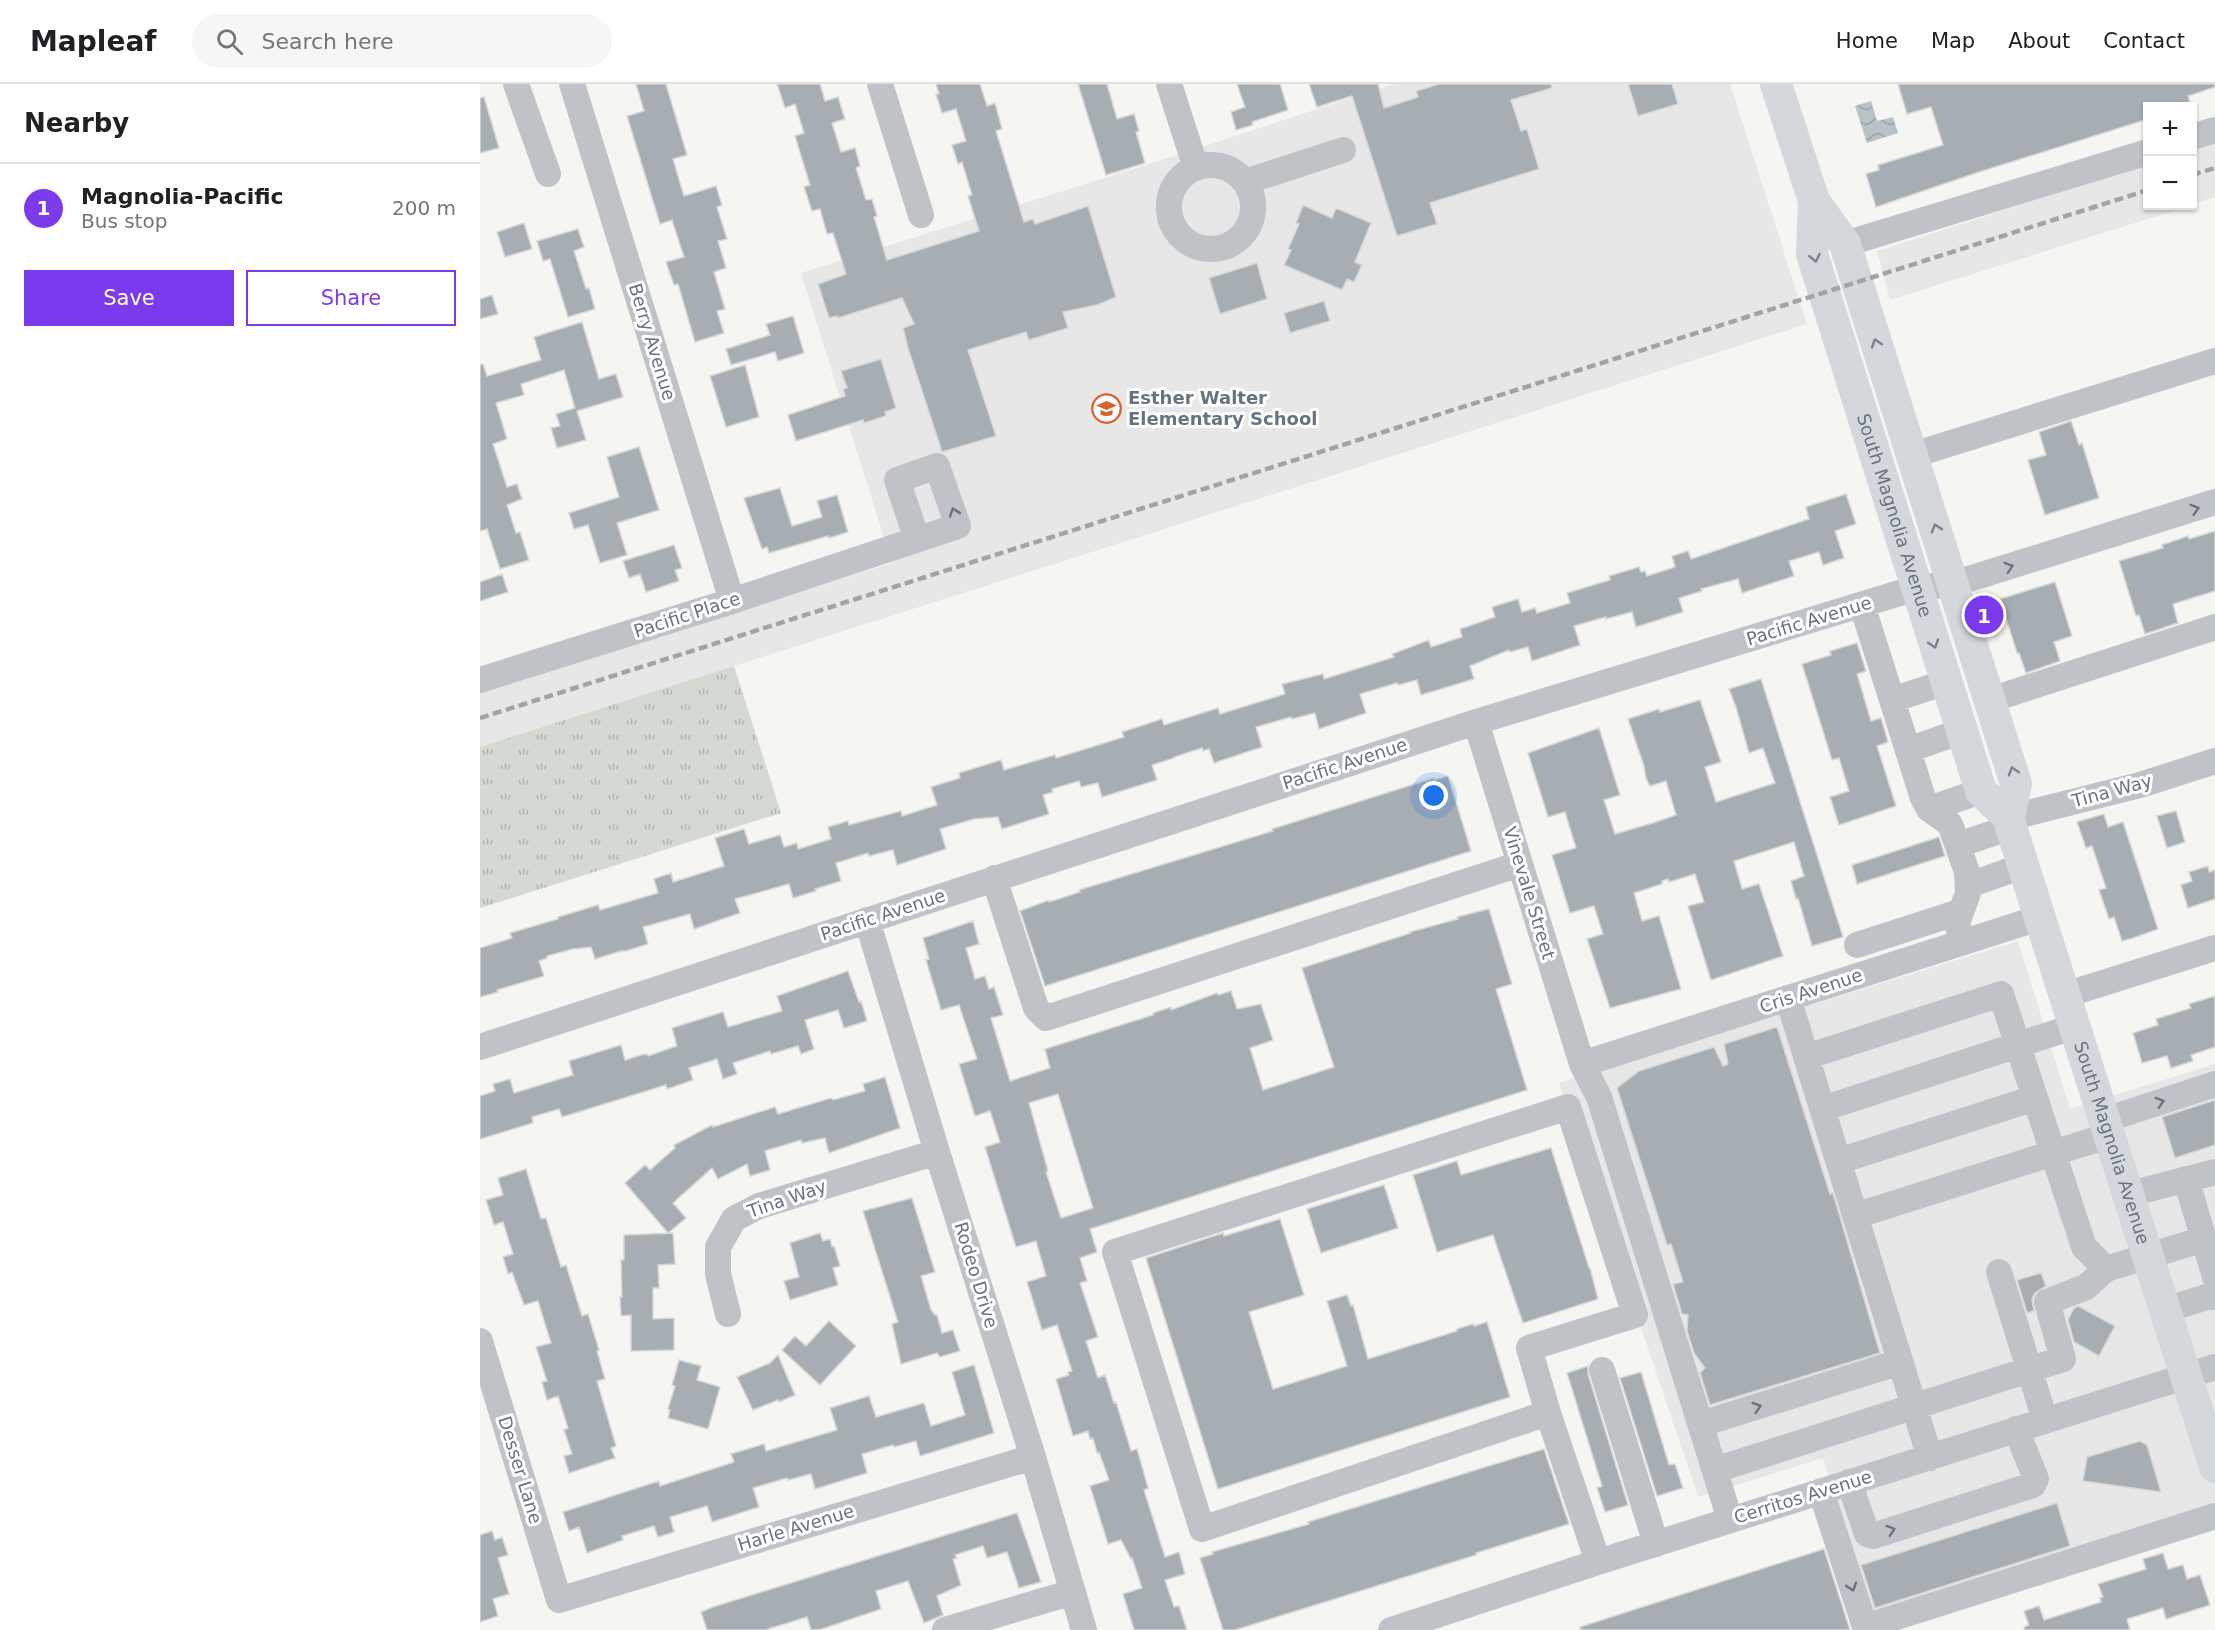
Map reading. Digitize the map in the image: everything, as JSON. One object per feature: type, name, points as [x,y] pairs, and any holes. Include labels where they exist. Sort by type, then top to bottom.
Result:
[{"type":"main road","name":"South Magnolia Avenue","points":[[1776,84],[1814,201],[1845,244],[1913,455],[2016,783],[2010,823],[2039,918],[2076,1026],[2165,1310],[2201,1371],[2215,1467]]},
{"type":"main road","name":"South Magnolia Avenue","points":[[1814,201],[1812,254],[1916,588],[1981,791],[2010,823]]},
{"type":"street","points":[[516,84],[548,174]]},
{"type":"street","name":"Berry Avenue","points":[[572,84],[732,601]]},
{"type":"street","points":[[880,84],[921,215]]},
{"type":"street","points":[[1169,84],[1196,168]]},
{"type":"street","points":[[2197,136],[2215,130]]},
{"type":"street","points":[[1245,182],[1343,150]]},
{"type":"street","points":[[1845,244],[2143,154]]},
{"type":"street","points":[[1210,165],[1235,172],[1245,182],[1251,194],[1253,207],[1251,220],[1234,242],[1222,248],[1208,249],[1194,246],[1182,238],[1169,213],[1170,199],[1175,186],[1184,175],[1196,168],[1210,165]]},
{"type":"street","points":[[1913,455],[2215,361]]},
{"type":"street","name":"Pacific Avenue","points":[[480,1047],[1476,722],[1916,588],[1953,584],[2215,502]]},
{"type":"street","name":"Pacific Place","points":[[480,680],[732,601],[917,539]]},
{"type":"street","points":[[1862,604],[1923,798],[1929,808],[1950,824],[1958,845],[1969,885],[1957,923],[1962,942]]},
{"type":"street","points":[[1990,699],[2215,627]]},
{"type":"street","points":[[1892,700],[1947,682]]},
{"type":"street","name":"Vinevale Street","points":[[1476,722],[1582,1064],[1599,1097],[1730,1520]]},
{"type":"street","points":[[1908,750],[1962,731]]},
{"type":"street","name":"Tina Way","points":[[1958,845],[2010,823],[2215,761]]},
{"type":"street","points":[[1929,808],[1981,791]]},
{"type":"street","points":[[994,878],[1036,1008],[1046,1018],[1520,864]]},
{"type":"street","points":[[1969,885],[2023,866]]},
{"type":"street","points":[[1857,945],[1959,912]]},
{"type":"street","name":"Cris Avenue","points":[[1582,1064],[2039,918]]},
{"type":"street","name":"Rodeo Drive","points":[[867,920],[1034,1457],[1084,1630]]},
{"type":"street","points":[[1891,934],[1900,962]]},
{"type":"street","points":[[2065,995],[2215,948]]},
{"type":"street","points":[[1806,1057],[2001,994],[2084,1247],[2106,1269]]},
{"type":"street","points":[[1788,998],[1930,1458]]},
{"type":"street","points":[[1822,1109],[2076,1026]]},
{"type":"street","points":[[1582,1064],[1568,1107],[1635,1315],[1529,1348],[1548,1413],[1598,1562]]},
{"type":"street","points":[[1855,1216],[2053,1153],[2215,1084]]},
{"type":"street","points":[[1839,1161],[2035,1098]]},
{"type":"street","points":[[1548,1413],[1202,1529],[1115,1252],[1568,1107]]},
{"type":"street","name":"Tina Way","points":[[728,1314],[718,1274],[718,1247],[734,1219],[759,1206],[938,1152]]},
{"type":"street","points":[[2128,1194],[2215,1172]]},
{"type":"street","points":[[2186,1179],[2215,1277]]},
{"type":"street","points":[[1715,1470],[2063,1359],[2047,1302],[2086,1287],[2106,1269],[2204,1239]]},
{"type":"street","points":[[1999,1272],[2045,1420]]},
{"type":"street","points":[[2165,1310],[2210,1296],[2215,1297]]},
{"type":"street","name":"Desser Lane","points":[[480,1341],[559,1600]]},
{"type":"street","points":[[1701,1425],[1900,1362]]},
{"type":"street","points":[[1602,1370],[1656,1544]]},
{"type":"street","name":"Cerritos Avenue","points":[[1391,1630],[2201,1371]]},
{"type":"street","points":[[1849,1482],[1867,1534],[1873,1536],[2033,1485],[2036,1479],[2016,1429]]},
{"type":"street","name":"Harle Avenue","points":[[559,1600],[1034,1457]]},
{"type":"street","points":[[1821,1491],[1866,1629],[2215,1516]]},
{"type":"street","points":[[945,1630],[1074,1592]]},
{"type":"shaded area","name":"Esther Walter Elementary School","points":[[1394,84],[1730,84],[1807,324],[480,747],[480,694],[892,563],[801,273],[1165,159]]},
{"type":"shaded area","points":[[2215,142],[2215,197],[2197,203],[2197,156],[2197,147]]},
{"type":"shaded area","points":[[2143,165],[2143,210],[2176,210],[1890,300],[1877,251]]},
{"type":"shaded area","points":[[2018,941],[2070,1109],[2215,1064],[2215,1522],[1878,1629],[1823,1458],[1698,1497],[1559,1083]]},
{"type":"green space","points":[[734,666],[781,813],[480,908],[480,747]]},
{"type":"water","points":[[1871,101],[1877,121],[1893,117],[1898,133],[1867,143],[1855,106]]},
{"type":"building","points":[[636,84],[666,84],[687,155],[673,159],[684,196],[716,186],[722,205],[717,207],[727,239],[718,241],[726,268],[714,272],[725,309],[717,311],[724,333],[695,342],[678,284],[674,285],[666,262],[684,257],[672,220],[660,224],[627,116],[644,111]]},
{"type":"building","points":[[777,84],[820,84],[825,101],[838,97],[845,119],[832,123],[841,152],[855,148],[860,166],[856,168],[866,200],[872,199],[877,216],[874,217],[887,260],[979,231],[968,196],[972,195],[962,162],[958,164],[952,145],[966,141],[956,109],[942,113],[936,94],[939,94],[936,84],[980,84],[987,106],[995,103],[1002,129],[996,131],[1024,222],[1033,219],[1035,224],[1088,206],[1116,297],[1097,305],[1063,312],[1068,328],[1029,340],[1026,332],[968,350],[996,436],[942,452],[908,348],[903,328],[914,324],[902,298],[838,318],[837,316],[829,318],[818,284],[846,274],[833,233],[827,234],[820,209],[812,211],[804,187],[810,185],[795,136],[804,133],[795,104],[785,108]]},
{"type":"building","points":[[1078,84],[1107,84],[1117,119],[1134,114],[1139,131],[1136,132],[1145,163],[1106,175]]},
{"type":"building","points":[[1237,84],[1280,84],[1288,110],[1236,130],[1231,112],[1245,107]]},
{"type":"building","points":[[1309,84],[1378,84],[1384,108],[1418,97],[1416,91],[1439,84],[1551,84],[1552,88],[1511,100],[1521,131],[1527,129],[1539,169],[1430,203],[1437,224],[1397,236],[1352,96],[1317,107]]},
{"type":"building","points":[[1628,84],[1672,84],[1678,104],[1638,116]]},
{"type":"building","points":[[1898,84],[2215,84],[2215,87],[2188,96],[2190,102],[2143,102],[2143,121],[1876,207],[1866,174],[1879,170],[1878,165],[1943,145],[1931,107],[1907,114]]},
{"type":"building","points":[[484,97],[499,148],[480,153],[480,98]]},
{"type":"building","points":[[1303,205],[1332,218],[1336,208],[1371,223],[1355,262],[1362,265],[1354,282],[1347,279],[1342,290],[1284,265],[1291,250],[1288,249],[1299,224],[1296,223]]},
{"type":"building","points":[[524,223],[532,249],[505,257],[497,232]]},
{"type":"building","points":[[578,229],[584,247],[574,251],[595,309],[568,317],[550,259],[543,261],[537,241]]},
{"type":"building","points":[[1257,263],[1267,299],[1220,314],[1209,278]]},
{"type":"building","points":[[492,295],[498,314],[480,319],[480,299]]},
{"type":"building","points":[[1324,301],[1330,321],[1290,333],[1284,313]]},
{"type":"building","points":[[793,316],[804,353],[778,361],[775,352],[731,365],[726,349],[770,335],[766,324]]},
{"type":"building","points":[[582,322],[599,379],[616,374],[623,397],[577,411],[586,440],[557,448],[551,428],[560,426],[556,414],[575,408],[564,370],[521,384],[524,395],[496,403],[507,439],[493,444],[507,487],[517,484],[522,499],[507,505],[516,533],[520,532],[529,560],[500,569],[487,529],[480,531],[480,365],[483,364],[487,376],[541,360],[534,337]]},
{"type":"building","points":[[881,359],[896,408],[885,412],[886,416],[864,423],[863,420],[796,441],[788,415],[845,396],[843,389],[847,388],[841,371]]},
{"type":"building","points":[[745,365],[759,417],[726,427],[710,376]]},
{"type":"building","points":[[2071,421],[2079,445],[2082,443],[2099,498],[2045,515],[2028,460],[2046,455],[2039,432]]},
{"type":"building","points":[[639,447],[659,510],[617,523],[627,555],[600,563],[588,525],[574,529],[569,513],[619,497],[607,457]]},
{"type":"building","points":[[780,488],[792,526],[822,517],[817,501],[837,495],[848,532],[769,553],[767,547],[762,549],[744,498]]},
{"type":"building","points":[[1846,494],[1856,524],[1835,531],[1844,558],[1823,565],[1819,552],[1789,561],[1794,576],[1742,593],[1738,579],[1701,589],[1702,591],[1679,598],[1683,612],[1636,627],[1632,612],[1574,626],[1580,645],[1532,661],[1528,647],[1510,652],[1509,650],[1470,666],[1474,679],[1421,695],[1417,680],[1398,685],[1397,683],[1360,694],[1366,713],[1319,729],[1315,713],[1256,727],[1262,747],[1214,763],[1209,749],[1203,751],[1202,748],[1152,765],[1157,780],[1102,797],[1098,783],[1081,787],[1079,781],[1052,789],[1053,792],[1043,795],[1049,814],[1002,829],[998,817],[974,819],[940,829],[946,849],[897,865],[893,850],[869,856],[868,853],[836,863],[841,881],[815,889],[816,891],[793,898],[789,884],[735,899],[740,913],[694,929],[690,914],[643,927],[648,944],[595,959],[591,947],[547,956],[539,961],[544,976],[480,997],[480,948],[512,938],[510,933],[558,919],[558,917],[598,905],[600,910],[658,893],[654,879],[671,873],[673,882],[724,866],[715,838],[744,829],[749,844],[780,835],[784,847],[797,843],[798,849],[831,839],[828,827],[848,821],[849,825],[901,811],[902,816],[937,805],[931,787],[960,778],[959,773],[1001,760],[1004,770],[1055,755],[1056,758],[1124,737],[1122,732],[1162,719],[1164,725],[1218,708],[1220,714],[1285,694],[1282,684],[1323,674],[1324,679],[1394,657],[1392,654],[1429,640],[1431,647],[1462,637],[1460,629],[1495,617],[1492,607],[1518,599],[1522,612],[1535,608],[1537,613],[1570,603],[1567,593],[1610,580],[1609,576],[1639,567],[1641,572],[1645,571],[1647,576],[1675,567],[1672,556],[1688,551],[1691,559],[1809,519],[1806,507]]},
{"type":"building","points":[[2215,531],[2215,591],[2173,604],[2178,623],[2145,634],[2139,615],[2136,616],[2119,561],[2163,548],[2162,545],[2188,536],[2189,539]]},
{"type":"building","points":[[674,545],[682,568],[675,570],[679,581],[646,592],[640,574],[629,578],[623,561]]},
{"type":"building","points":[[502,574],[508,592],[480,601],[480,582]]},
{"type":"building","points":[[2055,582],[2072,636],[2054,642],[2060,661],[2026,673],[2019,653],[2017,653],[2000,599]]},
{"type":"building","points":[[1857,643],[1866,671],[1857,674],[1871,721],[1881,718],[1888,742],[1877,746],[1896,806],[1839,825],[1830,797],[1849,791],[1839,758],[1832,760],[1802,664],[1831,655],[1830,651]]},
{"type":"building","points":[[1761,679],[1843,937],[1812,946],[1791,881],[1804,876],[1794,842],[1734,861],[1742,889],[1759,884],[1783,956],[1711,980],[1688,906],[1704,902],[1695,874],[1669,882],[1668,879],[1662,881],[1662,884],[1634,893],[1642,921],[1659,916],[1681,989],[1610,1008],[1587,939],[1603,934],[1594,906],[1570,913],[1552,855],[1576,848],[1565,812],[1548,817],[1528,753],[1599,728],[1620,795],[1604,800],[1615,834],[1653,823],[1676,815],[1666,781],[1650,786],[1646,778],[1628,719],[1700,700],[1721,762],[1705,767],[1716,802],[1775,783],[1763,748],[1749,753],[1729,689]]},
{"type":"building","points":[[1448,776],[1471,851],[1045,986],[1020,911],[1080,892],[1079,890],[1273,831],[1272,829],[1434,778],[1434,780]]},
{"type":"building","points":[[2176,811],[2185,842],[2167,848],[2157,816]]},
{"type":"building","points":[[2104,814],[2108,827],[2123,822],[2158,929],[2122,941],[2114,917],[2109,919],[2099,890],[2106,888],[2092,846],[2086,848],[2077,822]]},
{"type":"building","points":[[1939,837],[1945,856],[1857,884],[1852,865]]},
{"type":"building","points":[[2208,866],[2209,872],[2215,870],[2215,899],[2188,908],[2181,885],[2192,881],[2189,872]]},
{"type":"building","points":[[1489,909],[1512,984],[1496,989],[1527,1090],[1090,1229],[1097,1252],[1080,1258],[1087,1281],[1080,1283],[1098,1337],[1086,1341],[1098,1378],[1105,1375],[1131,1451],[1137,1449],[1148,1488],[1144,1490],[1165,1557],[1179,1552],[1185,1574],[1165,1580],[1174,1607],[1179,1606],[1187,1630],[1134,1630],[1123,1594],[1142,1588],[1132,1558],[1121,1540],[1108,1544],[1090,1486],[1109,1480],[1093,1438],[1090,1439],[1088,1431],[1073,1436],[1056,1379],[1069,1375],[1068,1372],[1072,1371],[1057,1325],[1042,1330],[1027,1282],[1046,1276],[1036,1241],[1016,1247],[985,1147],[1000,1142],[990,1111],[975,1116],[959,1064],[977,1059],[959,1005],[941,1010],[926,960],[929,959],[923,938],[973,921],[979,944],[966,948],[975,979],[985,976],[989,989],[994,987],[1003,1015],[991,1018],[1010,1081],[1050,1068],[1045,1049],[1153,1015],[1153,1013],[1171,1007],[1171,1010],[1217,993],[1218,995],[1231,991],[1237,1009],[1261,1004],[1273,1040],[1250,1048],[1263,1090],[1334,1067],[1302,968],[1410,932],[1458,919],[1457,917]],"holes":[[[1058,1094],[1093,1208],[1061,1218],[1046,1172],[1048,1171],[1029,1103]]]},
{"type":"building","points":[[848,971],[867,1021],[844,1028],[838,1010],[805,1020],[814,1049],[801,1054],[798,1046],[771,1054],[770,1051],[733,1063],[737,1074],[723,1079],[717,1059],[689,1068],[693,1080],[667,1089],[666,1085],[562,1117],[559,1109],[532,1117],[533,1123],[480,1139],[480,1096],[495,1091],[493,1084],[510,1079],[514,1093],[573,1075],[569,1061],[621,1045],[625,1060],[641,1055],[647,1054],[648,1056],[677,1046],[672,1028],[723,1012],[728,1027],[782,1011],[777,996]]},
{"type":"building","points":[[2215,996],[2215,1047],[2191,1055],[2193,1061],[2171,1068],[2167,1056],[2142,1063],[2133,1033],[2158,1025],[2156,1019],[2191,1008],[2189,1004]]},
{"type":"building","points":[[1777,1027],[1830,1194],[1833,1193],[1880,1353],[1710,1405],[1700,1373],[1705,1368],[1694,1353],[1687,1331],[1688,1315],[1682,1314],[1673,1284],[1683,1282],[1671,1244],[1667,1245],[1617,1088],[1639,1071],[1714,1047],[1723,1066],[1728,1064],[1724,1044]]},
{"type":"building","points":[[885,1077],[900,1128],[829,1153],[825,1138],[802,1143],[801,1140],[765,1151],[770,1170],[750,1176],[747,1164],[718,1179],[712,1168],[673,1203],[686,1218],[668,1233],[625,1183],[645,1165],[650,1170],[675,1148],[674,1145],[712,1125],[713,1127],[775,1107],[778,1114],[831,1098],[833,1100],[865,1091],[863,1084]]},
{"type":"building","points":[[2215,1100],[2215,1145],[2175,1158],[2162,1117]]},
{"type":"building","points":[[1551,1148],[1598,1299],[1523,1323],[1493,1235],[1437,1252],[1413,1175],[1457,1161],[1461,1175]]},
{"type":"building","points":[[526,1169],[541,1219],[546,1218],[561,1267],[566,1265],[582,1316],[588,1314],[605,1379],[597,1381],[616,1446],[611,1448],[615,1458],[569,1473],[564,1456],[572,1454],[564,1430],[568,1428],[558,1396],[547,1400],[542,1382],[547,1381],[536,1347],[551,1343],[538,1301],[524,1305],[512,1272],[508,1274],[503,1257],[513,1254],[503,1222],[494,1225],[486,1200],[503,1195],[498,1178]]},
{"type":"building","points":[[1384,1185],[1398,1228],[1321,1253],[1307,1209]]},
{"type":"building","points":[[912,1198],[935,1272],[921,1276],[931,1310],[937,1315],[942,1333],[953,1330],[960,1351],[940,1357],[937,1353],[901,1364],[892,1324],[898,1322],[863,1211]]},
{"type":"building","points":[[1280,1219],[1304,1295],[1249,1312],[1273,1389],[1347,1366],[1327,1301],[1347,1295],[1351,1306],[1353,1305],[1368,1359],[1473,1324],[1474,1326],[1487,1322],[1510,1397],[1218,1489],[1146,1258],[1223,1233],[1224,1236]]},
{"type":"building","points":[[673,1233],[675,1264],[658,1265],[659,1288],[653,1288],[653,1319],[674,1318],[674,1350],[631,1351],[631,1315],[621,1316],[621,1260],[624,1260],[624,1235]]},
{"type":"building","points":[[820,1233],[823,1241],[830,1239],[832,1247],[834,1246],[840,1266],[833,1268],[838,1285],[790,1300],[784,1281],[799,1277],[790,1243]]},
{"type":"building","points":[[2041,1273],[2046,1286],[2035,1293],[2032,1299],[2034,1311],[2027,1313],[2017,1280]]},
{"type":"building","points":[[2078,1306],[2115,1326],[2099,1356],[2074,1342],[2068,1320],[2074,1308]]},
{"type":"building","points":[[829,1321],[856,1346],[820,1385],[782,1350],[795,1336],[806,1346]]},
{"type":"building","points":[[778,1355],[795,1395],[753,1410],[737,1377],[770,1363]]},
{"type":"building","points":[[679,1360],[701,1366],[697,1380],[720,1387],[708,1429],[668,1418],[670,1410],[668,1409],[675,1386],[672,1385]]},
{"type":"building","points":[[974,1365],[994,1433],[920,1456],[916,1441],[862,1454],[867,1473],[815,1489],[811,1474],[753,1488],[759,1507],[712,1522],[707,1506],[670,1517],[674,1532],[658,1537],[654,1526],[622,1536],[623,1540],[587,1553],[579,1527],[569,1531],[563,1512],[659,1481],[660,1486],[734,1462],[731,1454],[764,1444],[766,1451],[837,1430],[830,1408],[869,1396],[876,1417],[924,1403],[931,1426],[965,1415],[952,1372]]},
{"type":"building","points":[[1588,1366],[1588,1374],[1628,1505],[1605,1512],[1597,1488],[1602,1486],[1567,1373]]},
{"type":"building","points":[[1641,1372],[1669,1465],[1675,1464],[1683,1488],[1657,1496],[1620,1378]]},
{"type":"building","points":[[2140,1441],[2147,1445],[2161,1492],[2083,1481],[2087,1457]]},
{"type":"building","points":[[1544,1449],[1569,1524],[1235,1630],[1223,1630],[1200,1558],[1213,1554],[1212,1552],[1309,1524],[1308,1522]]},
{"type":"building","points":[[2057,1503],[2070,1546],[1875,1608],[1861,1565]]},
{"type":"building","points":[[1017,1513],[1041,1582],[1019,1588],[1007,1552],[987,1558],[983,1546],[955,1555],[957,1558],[953,1559],[961,1585],[937,1596],[943,1615],[924,1623],[908,1581],[876,1591],[881,1609],[822,1629],[811,1630],[807,1617],[765,1630],[707,1630],[701,1612],[713,1607]]},
{"type":"building","points":[[492,1531],[495,1540],[502,1537],[508,1555],[498,1558],[509,1594],[493,1599],[498,1616],[480,1622],[480,1535]]},
{"type":"building","points":[[1824,1549],[1850,1630],[1581,1630],[1580,1627]]},
{"type":"building","points":[[2163,1553],[2168,1569],[2183,1565],[2187,1579],[2200,1575],[2210,1605],[2166,1619],[2163,1608],[2127,1619],[2130,1630],[2025,1630],[2024,1627],[2029,1625],[2024,1611],[2039,1606],[2044,1620],[2101,1602],[2100,1598],[2103,1597],[2098,1584],[2146,1569],[2143,1559]]},
{"type":"railway","points":[[2197,173],[2215,168]]},
{"type":"railway","points":[[480,718],[2143,192]]},
{"type":"place","name":"Esther Walter Elementary School","points":[[1107,408]]},
{"type":"place","name":"Magnolia-Pacific","points":[[1984,615]]}]
